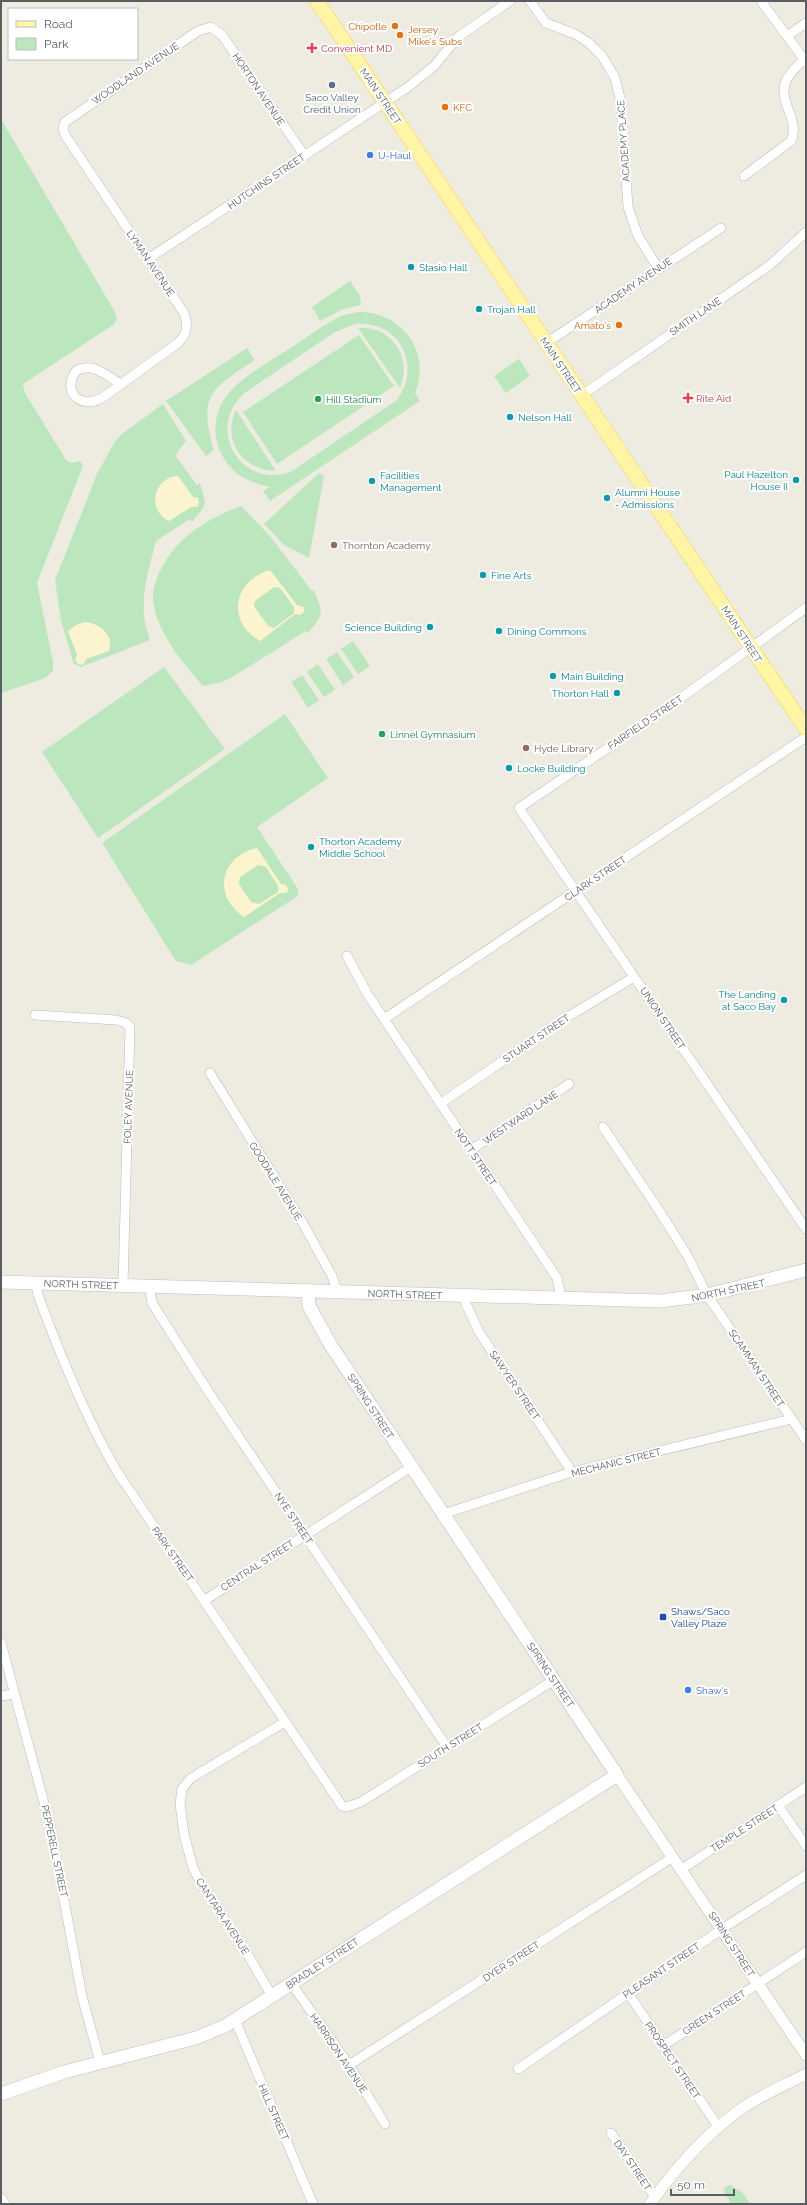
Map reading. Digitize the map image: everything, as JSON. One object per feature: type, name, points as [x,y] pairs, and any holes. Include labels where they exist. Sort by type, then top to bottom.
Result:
[{"type":"main road","name":"MAIN STREET","points":[[316,1],[806,729]]},
{"type":"main road","name":"NORTH STREET","points":[[1,1282],[661,1301],[707,1295],[806,1270]]},
{"type":"main road","name":"SPRING STREET","points":[[308,1290],[310,1306],[322,1331],[411,1467],[618,1774]]},
{"type":"main road","name":"BRADLEY STREET","points":[[1,2094],[36,2080],[196,2038],[217,2030],[618,1774]]},
{"type":"street","points":[[385,102],[426,74],[458,37],[510,1]]},
{"type":"street","name":"ACADEMY PLACE","points":[[530,1],[546,23],[586,40],[602,56],[612,70],[618,86],[621,102],[626,193],[630,216],[638,236],[658,268]]},
{"type":"street","points":[[744,176],[791,141],[794,126],[784,98],[784,89],[789,76],[805,61],[761,1]]},
{"type":"street","points":[[787,36],[806,23]]},
{"type":"street","name":"WOODLAND AVENUE","points":[[63,126],[71,117],[198,31],[211,27]]},
{"type":"street","name":"HORTON AVENUE","points":[[211,27],[222,35],[304,156]]},
{"type":"street","name":"HUTCHINS STREET","points":[[148,259],[385,102]]},
{"type":"street","name":"LYMAN AVENUE","points":[[63,126],[67,138],[184,313],[187,330],[178,344],[121,384],[98,400],[85,402],[76,397],[70,384],[76,371],[87,367],[97,370],[121,384]]},
{"type":"street","name":"ACADEMY AVENUE","points":[[546,343],[720,228]]},
{"type":"street","name":"SMITH LANE","points":[[582,395],[770,265],[806,232]]},
{"type":"street","name":"FAIRFIELD STREET","points":[[519,808],[664,710],[806,608]]},
{"type":"street","name":"CLARK STREET","points":[[384,1019],[806,737]]},
{"type":"street","name":"UNION STREET","points":[[519,808],[806,1229]]},
{"type":"street","name":"NOTT STREET","points":[[347,956],[361,983],[384,1019],[557,1278],[561,1298]]},
{"type":"street","name":"STUART STREET","points":[[440,1104],[564,1019],[634,977]]},
{"type":"street","name":"FOLEY AVENUE","points":[[35,1015],[116,1020],[128,1024],[131,1029],[122,1285]]},
{"type":"street","name":"GOODALE AVENUE","points":[[210,1073],[305,1227],[332,1276],[337,1291]]},
{"type":"street","name":"WESTWARD LANE","points":[[471,1150],[569,1084]]},
{"type":"street","name":"SCAMMAN STREET","points":[[603,1127],[687,1255],[707,1295],[806,1440]]},
{"type":"street","name":"PARK STREET","points":[[36,1282],[38,1295],[72,1384],[98,1438],[116,1470],[205,1600],[336,1800],[345,1807]]},
{"type":"street","name":"NYE STREET","points":[[149,1286],[152,1303],[208,1391],[306,1534],[447,1747]]},
{"type":"street","name":"SAWYER STREET","points":[[465,1296],[468,1309],[482,1337],[572,1472]]},
{"type":"street","name":"MECHANIC STREET","points":[[443,1514],[572,1472],[792,1419]]},
{"type":"street","name":"CENTRAL STREET","points":[[205,1600],[411,1467]]},
{"type":"street","name":"PEPPERELL STREET","points":[[1,1643],[50,1825],[82,1996],[100,2062]]},
{"type":"street","name":"SOUTH STREET","points":[[345,1807],[361,1802],[554,1680]]},
{"type":"street","points":[[1,1696],[14,1694]]},
{"type":"street","name":"CANTARA AVENUE","points":[[272,1996],[245,1950],[198,1878],[184,1834],[180,1799],[182,1789],[191,1778],[285,1722]]},
{"type":"street","name":"SPRING STREET","points":[[618,1774],[806,2055]]},
{"type":"street","name":"TEMPLE STREET","points":[[682,1869],[806,1787]]},
{"type":"street","points":[[778,1805],[806,1846]]},
{"type":"street","name":"DYER STREET","points":[[348,2065],[673,1857]]},
{"type":"street","name":"PLEASANT STREET","points":[[518,2069],[722,1929],[806,1875]]},
{"type":"street","name":"GREEN STREET","points":[[663,2046],[806,1952]]},
{"type":"street","name":"HARRISON AVENUE","points":[[291,1983],[348,2065],[385,2124]]},
{"type":"street","name":"PROSPECT STREET","points":[[628,1993],[719,2128]]},
{"type":"street","name":"HILL STREET","points":[[234,2020],[313,2204]]},
{"type":"street","points":[[653,2201],[682,2162],[719,2128],[748,2105],[806,2074]]},
{"type":"street","name":"DAY STREET","points":[[611,2133],[653,2201]]},
{"type":"street","points":[[1,2199],[4,2204]]},
{"type":"green space","points":[[1,119],[115,312],[117,319],[113,325],[23,384],[25,393],[66,460],[71,463],[80,461],[83,466],[37,583],[53,662],[53,671],[45,678],[1,693]]},
{"type":"green space","points":[[350,281],[360,296],[361,305],[343,309],[320,321],[312,307]]},
{"type":"green space","points":[[360,312],[375,314],[389,319],[400,327],[410,338],[416,350],[419,363],[419,378],[415,393],[420,401],[270,501],[263,491],[270,487],[243,477],[232,469],[223,457],[217,443],[216,422],[217,415],[223,401],[229,393],[246,377],[322,327],[344,315]],"holes":[[[356,324],[371,325],[384,330],[395,338],[402,348],[407,360],[407,373],[404,387],[397,400],[292,471],[274,475],[258,472],[244,464],[234,452],[228,438],[228,422],[234,406],[246,392],[335,332]]]},
{"type":"green space","points":[[358,328],[370,328],[380,332],[389,338],[396,346],[401,355],[404,366],[400,388]]},
{"type":"green space","name":"Hill Stadium","points":[[359,335],[394,386],[277,464],[243,412]]},
{"type":"green space","points":[[247,348],[255,360],[218,386],[208,405],[207,416],[209,431],[214,450],[206,456],[166,401]]},
{"type":"green space","points":[[519,359],[530,376],[506,393],[494,376]]},
{"type":"green space","points":[[163,404],[186,441],[175,455],[197,485],[200,483],[205,504],[192,522],[190,519],[156,541],[147,578],[144,603],[144,615],[150,640],[81,667],[74,664],[61,621],[55,580],[97,474],[114,443],[123,433]]},
{"type":"green space","points":[[236,410],[276,471],[264,470],[254,466],[245,460],[238,452],[231,432],[232,421]]},
{"type":"green space","points":[[319,473],[324,476],[309,558],[284,545],[264,524]]},
{"type":"green space","points":[[241,506],[269,535],[312,591],[314,590],[321,613],[320,617],[308,633],[306,631],[229,679],[219,683],[203,686],[179,657],[165,635],[155,612],[153,591],[164,563],[181,541],[203,524],[215,517]]},
{"type":"green space","points":[[353,641],[370,666],[358,674],[341,649]]},
{"type":"green space","points":[[337,652],[354,677],[343,685],[326,659]]},
{"type":"green space","points":[[318,664],[335,690],[324,697],[307,672]]},
{"type":"green space","points":[[164,667],[225,749],[98,838],[42,752]]},
{"type":"green space","points":[[302,675],[319,700],[308,708],[291,682]]},
{"type":"green space","points":[[285,714],[328,778],[257,827],[298,889],[298,896],[191,965],[176,961],[102,843]]},
{"type":"green space","points":[[730,2185],[743,2193],[750,2204],[731,2204],[724,2192],[725,2187]]},
{"type":"sand","points":[[178,476],[193,497],[198,498],[199,503],[197,507],[191,507],[169,521],[162,516],[157,509],[155,502],[156,495],[163,482]]},
{"type":"sand","points":[[270,570],[297,605],[304,607],[304,612],[300,615],[295,614],[260,641],[249,633],[242,623],[238,612],[238,602],[242,592],[248,582],[258,575]],"holes":[[[274,587],[280,588],[294,607],[294,613],[274,628],[268,626],[254,606],[255,601]]]},
{"type":"sand","points":[[85,622],[100,627],[108,635],[110,645],[109,651],[86,659],[84,664],[80,665],[75,661],[77,655],[68,631],[76,625]]},
{"type":"sand","points":[[257,848],[281,884],[286,885],[288,889],[287,893],[280,893],[244,917],[234,908],[227,898],[224,888],[228,868],[235,859],[245,852]],"holes":[[[258,865],[266,867],[278,886],[278,892],[259,904],[251,902],[239,884],[240,877]]]},
{"type":"place","name":"Chipotle","points":[[395,26]]},
{"type":"place","name":"Jersey Mike's Subs","points":[[400,35]]},
{"type":"place","name":"Convenient MD","points":[[312,48]]},
{"type":"place","name":"Saco Valley Credit Union","points":[[332,85]]},
{"type":"place","name":"KFC","points":[[445,107]]},
{"type":"place","name":"U-Haul","points":[[370,155]]},
{"type":"place","name":"Stasio Hall","points":[[411,267]]},
{"type":"place","name":"Trojan Hall","points":[[479,309]]},
{"type":"place","name":"Amato's","points":[[619,325]]},
{"type":"place","name":"Rite Aid","points":[[688,398]]},
{"type":"place","name":"Hill Stadium","points":[[318,399]]},
{"type":"place","name":"Nelson Hall","points":[[510,417]]},
{"type":"place","name":"Paul Hazelton House II","points":[[796,480]]},
{"type":"place","name":"Facilities Management","points":[[372,481]]},
{"type":"place","name":"Alumni House - Admissions","points":[[607,498]]},
{"type":"place","name":"Thornton Academy","points":[[334,545]]},
{"type":"place","name":"Fine Arts","points":[[483,575]]},
{"type":"place","name":"Science Building","points":[[430,627]]},
{"type":"place","name":"Dining Commons","points":[[499,631]]},
{"type":"place","name":"Main Building","points":[[553,676]]},
{"type":"place","name":"Thorton Hall","points":[[617,693]]},
{"type":"place","name":"Linnel Gymnasium","points":[[382,734]]},
{"type":"place","name":"Hyde Library","points":[[526,748]]},
{"type":"place","name":"Locke Building","points":[[509,768]]},
{"type":"place","name":"Thorton Academy Middle School","points":[[311,847]]},
{"type":"place","name":"The Landing at Saco Bay","points":[[784,1000]]},
{"type":"place","name":"Shaws/Saco Valley Plaze","points":[[663,1617]]},
{"type":"place","name":"Shaw's","points":[[688,1690]]}]
